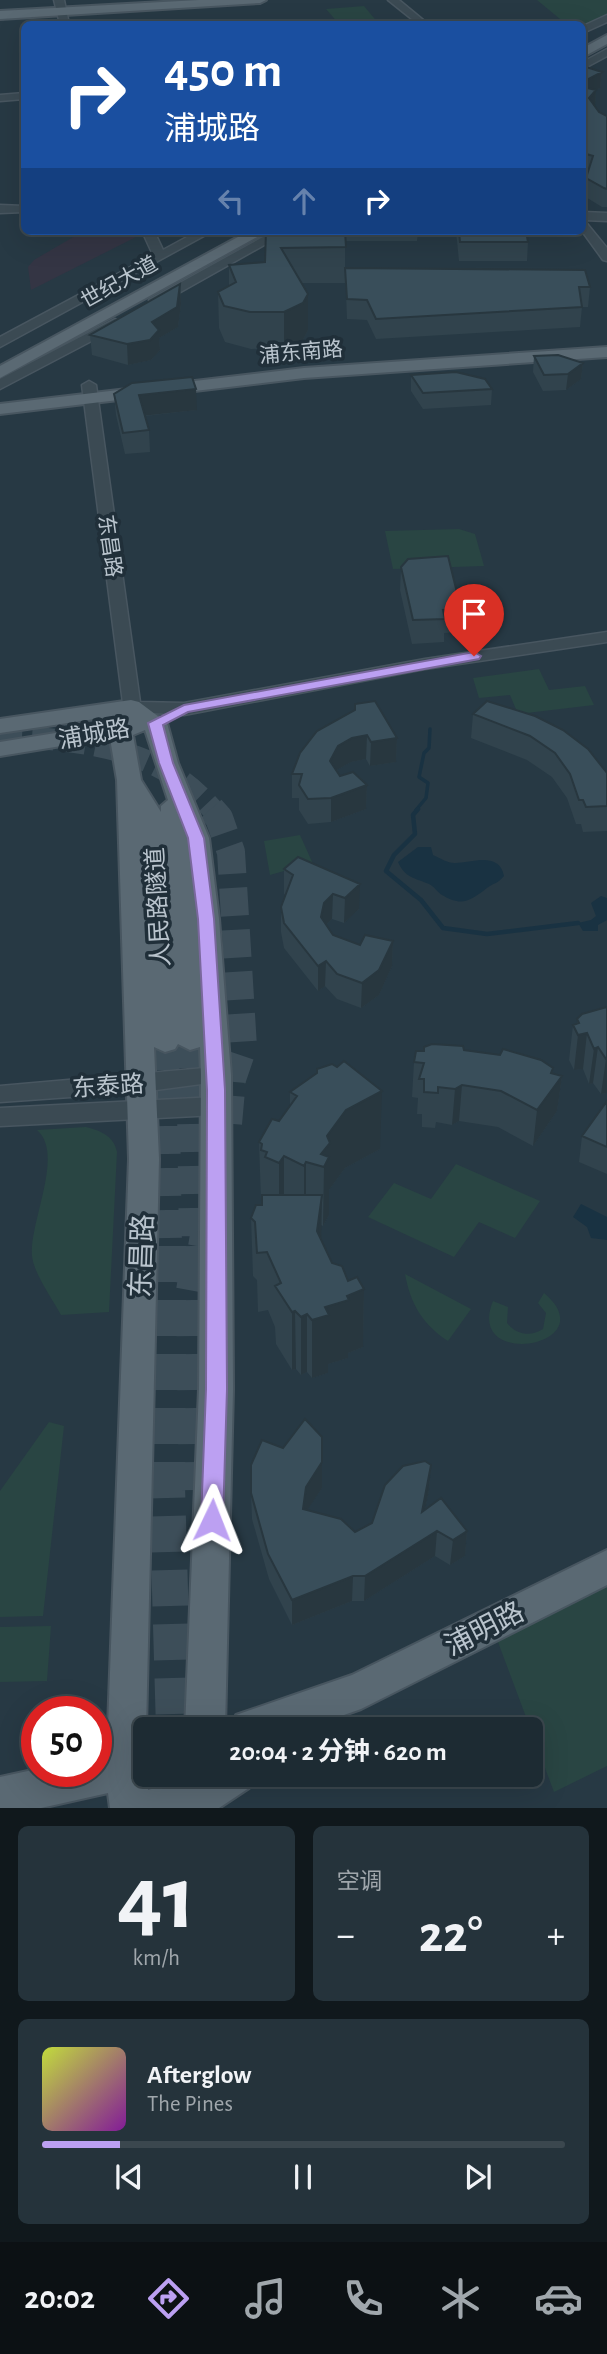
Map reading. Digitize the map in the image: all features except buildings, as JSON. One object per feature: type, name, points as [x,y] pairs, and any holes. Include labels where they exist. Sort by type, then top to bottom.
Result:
[{"type":"main road","points":[[0,13],[61,6],[206,0]]},
{"type":"main road","points":[[61,6],[260,0]]},
{"type":"main road","points":[[586,45],[607,29]]},
{"type":"main road","points":[[586,46],[607,39]]},
{"type":"main road","name":"世纪大道","points":[[0,357],[222,235]]},
{"type":"main road","name":"世纪大道","points":[[0,373],[253,235]]},
{"type":"main road","name":"浦东南路","points":[[0,410],[90,391],[310,363],[607,341]]},
{"type":"main road","name":"浦东南路","points":[[0,397],[607,352]]},
{"type":"main road","points":[[120,730],[131,707],[155,723],[166,763],[196,838],[206,919],[216,1090],[216,1389],[205,1717]]},
{"type":"main road","name":"浦城路","points":[[0,726],[131,707]]},
{"type":"main road","name":"浦城路","points":[[0,750],[155,723]]},
{"type":"main road","name":"东昌路","points":[[120,730],[129,780],[142,1097],[135,1717]]},
{"type":"main road","name":"人民路隧道","points":[[129,780],[144,802],[155,826],[178,1041],[176,821],[166,763]]},
{"type":"main road","name":"浦明路","points":[[283,1717],[361,1689],[607,1567]]},
{"type":"main road","name":"浦明路","points":[[320,1717],[361,1689]]},
{"type":"main road","points":[[0,1797],[133,1781]]},
{"type":"main road","points":[[155,1808],[216,1787]]},
{"type":"street","points":[[393,0],[419,21]]},
{"type":"street","points":[[586,45],[607,18]]},
{"type":"street","points":[[586,46],[607,52]]},
{"type":"street","points":[[586,47],[607,58]]},
{"type":"street","points":[[0,98],[21,96]]},
{"type":"street","points":[[0,209],[21,209]]},
{"type":"street","points":[[586,216],[607,217]]},
{"type":"street","points":[[586,227],[607,257]]},
{"type":"street","points":[[150,235],[160,256]]},
{"type":"street","points":[[0,343],[199,235]]},
{"type":"street","points":[[0,385],[276,235]]},
{"type":"street","points":[[160,256],[188,252]]},
{"type":"street","name":"东昌路","points":[[90,391],[93,438],[131,707]]},
{"type":"street","name":"浦城路","points":[[131,707],[184,709],[425,664],[607,637]]},
{"type":"street","name":"浦城路","points":[[155,723],[184,709]]},
{"type":"street","name":"东泰路","points":[[0,1117],[142,1097],[216,1090]]},
{"type":"street","name":"东泰路","points":[[0,1094],[142,1097]]},
{"type":"shaded area","points":[[140,235],[31,290],[28,267],[34,260],[75,236]]},
{"type":"shaded area","points":[[418,847],[431,847],[433,855],[452,863],[484,860],[497,863],[504,876],[471,899],[449,899],[431,885],[411,877],[398,862]]},
{"type":"shaded area","points":[[601,896],[607,898],[607,920],[598,925],[598,931],[583,931],[578,923],[596,916],[591,903]]},
{"type":"shaded area","points":[[581,1204],[607,1217],[607,1240],[591,1238],[587,1227],[573,1217]]},
{"type":"green space","points":[[537,0],[607,0],[607,16],[586,26],[586,21],[556,21],[560,19]]},
{"type":"green space","points":[[364,6],[376,21],[336,21],[326,9]]},
{"type":"green space","points":[[459,529],[475,534],[484,566],[393,569],[385,531]]},
{"type":"green space","points":[[539,669],[549,690],[585,686],[594,705],[518,714],[510,695],[479,698],[473,678]]},
{"type":"green space","points":[[300,835],[318,875],[291,869],[270,875],[264,841]]},
{"type":"green space","points":[[86,1127],[106,1135],[117,1152],[109,1312],[61,1315],[40,1278],[32,1256],[48,1155],[45,1141],[37,1130]]},
{"type":"green space","points":[[456,1164],[540,1201],[515,1238],[479,1222],[454,1257],[368,1217],[394,1183],[431,1199]]},
{"type":"green space","points":[[405,1274],[471,1309],[448,1341],[431,1328],[419,1312],[410,1294]]},
{"type":"green space","points":[[544,1293],[559,1311],[559,1326],[548,1337],[531,1343],[513,1343],[498,1337],[489,1323],[493,1301],[508,1307],[507,1323],[511,1327],[524,1334],[534,1333],[543,1329],[546,1313],[538,1303]]},
{"type":"green space","points":[[49,1422],[64,1426],[43,1616],[0,1617],[0,1491]]},
{"type":"green space","points":[[607,1577],[607,1766],[554,1792],[543,1763],[543,1717],[526,1717],[495,1634]]},
{"type":"green space","points":[[51,1626],[47,1681],[0,1682],[0,1627]]},
{"type":"waterway","points":[[416,810],[426,798],[428,783],[419,777],[424,753],[429,748],[430,729]]},
{"type":"waterway","points":[[418,809],[413,815],[415,834],[394,855],[386,871],[421,900],[443,928],[487,934],[578,923]]},
{"type":"tunnel","points":[[0,736],[88,744],[142,759],[191,788],[213,810]]},
{"type":"tunnel","points":[[211,809],[219,818],[231,852],[243,1047],[232,1079],[228,1124]]},
{"type":"tunnel","points":[[190,1040],[193,1247]]},
{"type":"tunnel","points":[[165,1042],[168,1247]]},
{"type":"tunnel","points":[[202,1247],[206,1224]]},
{"type":"tunnel","points":[[193,1246],[197,1490]]},
{"type":"tunnel","points":[[194,1291],[202,1246]]},
{"type":"tunnel","points":[[168,1247],[167,1486],[174,1717]]},
{"type":"tunnel","points":[[179,1787],[181,1808]]},
{"type":"route","points":[[212,1520],[216,1389],[216,1075],[206,919],[196,838],[166,763],[155,723],[184,709],[474,656]]}]
